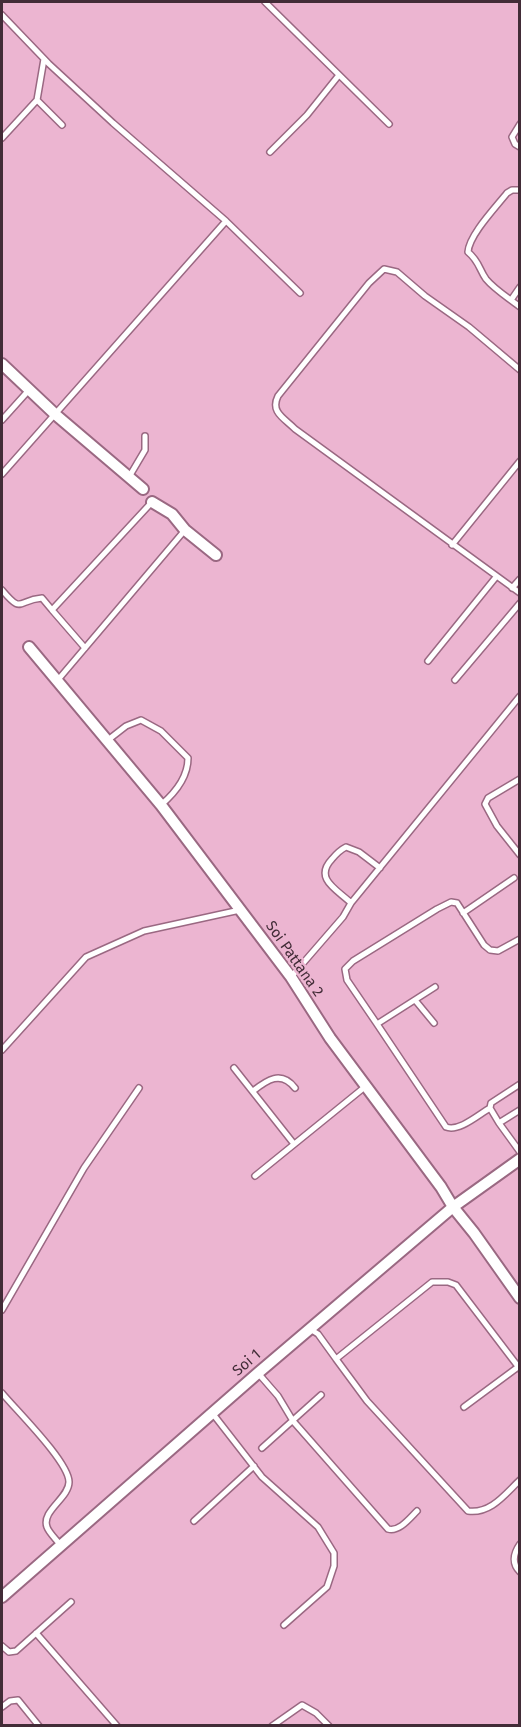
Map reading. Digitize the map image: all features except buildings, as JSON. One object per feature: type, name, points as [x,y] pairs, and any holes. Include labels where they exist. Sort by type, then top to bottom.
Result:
[{"type":"street","points":[[2,364],[56,415],[143,489]]},
{"type":"street","points":[[152,502],[172,514],[185,530],[216,555]]},
{"type":"street","name":"Soi Pattana 2","points":[[29,647],[60,677],[161,805],[291,977],[330,1038],[441,1186],[453,1207],[519,1298]]},
{"type":"street","name":"Soi 1","points":[[2,1597],[258,1373],[453,1207],[519,1160]]},
{"type":"lane","points":[[265,2],[388,124]]},
{"type":"lane","points":[[2,15],[44,59],[113,123],[226,221],[300,293]]},
{"type":"lane","points":[[2,138],[37,100],[44,59]]},
{"type":"lane","points":[[270,152],[308,115],[339,75]]},
{"type":"lane","points":[[37,100],[62,125]]},
{"type":"lane","points":[[519,124],[512,137],[519,147]]},
{"type":"lane","points":[[519,190],[507,193],[468,247],[468,252],[478,261],[488,281],[519,307]]},
{"type":"lane","points":[[2,474],[226,221]]},
{"type":"lane","points":[[519,370],[469,327],[425,296],[397,272],[384,269],[369,283],[275,401],[277,412],[295,429],[519,593]]},
{"type":"lane","points":[[511,300],[519,287]]},
{"type":"lane","points":[[2,420],[29,390]]},
{"type":"lane","points":[[129,477],[145,450],[145,436]]},
{"type":"lane","points":[[452,545],[519,461]]},
{"type":"lane","points":[[52,610],[152,502]]},
{"type":"lane","points":[[60,677],[185,530]]},
{"type":"lane","points":[[428,661],[496,577]]},
{"type":"lane","points":[[512,588],[519,579]]},
{"type":"lane","points":[[2,590],[14,604],[19,605],[42,598],[85,648]]},
{"type":"lane","points":[[455,680],[519,603]]},
{"type":"lane","points":[[291,977],[343,917],[351,903],[519,696]]},
{"type":"lane","points":[[108,740],[126,726],[141,720],[161,731],[188,758],[188,770],[169,798],[161,805]]},
{"type":"lane","points":[[519,779],[488,798],[485,804],[492,818],[519,855]]},
{"type":"lane","points":[[351,903],[328,883],[325,876],[326,865],[346,847],[359,852],[380,868]]},
{"type":"lane","points":[[463,913],[514,878]]},
{"type":"lane","points":[[519,939],[498,951],[490,950],[484,945],[457,903],[451,902],[352,962],[345,969],[347,980],[446,1127],[457,1128],[490,1108],[491,1103],[519,1084]]},
{"type":"lane","points":[[2,1050],[86,957],[144,931],[240,910]]},
{"type":"lane","points":[[377,1024],[435,987]]},
{"type":"lane","points":[[415,1000],[434,1023]]},
{"type":"lane","points":[[234,1068],[294,1144]]},
{"type":"lane","points":[[252,1091],[269,1079],[278,1077],[285,1078],[295,1088]]},
{"type":"lane","points":[[255,1176],[366,1086]]},
{"type":"lane","points":[[2,1310],[84,1168],[139,1088]]},
{"type":"lane","points":[[490,1108],[519,1152]]},
{"type":"lane","points":[[500,1123],[519,1110]]},
{"type":"lane","points":[[336,1359],[432,1282],[448,1282],[456,1285],[519,1368],[464,1407]]},
{"type":"lane","points":[[310,1329],[318,1334],[367,1401],[468,1511],[477,1512],[492,1506],[519,1480]]},
{"type":"lane","points":[[258,1373],[278,1396],[293,1421],[388,1529],[398,1528],[417,1511]]},
{"type":"lane","points":[[2,1393],[55,1453],[70,1480],[68,1490],[47,1520],[46,1527],[61,1546]]},
{"type":"lane","points":[[262,1448],[321,1395]]},
{"type":"lane","points":[[213,1414],[254,1466],[307,1520],[318,1527],[334,1553],[334,1566],[327,1587],[284,1625]]},
{"type":"lane","points":[[194,1521],[254,1466]]},
{"type":"lane","points":[[519,1544],[514,1555],[514,1563],[519,1572]]},
{"type":"lane","points":[[2,1646],[9,1652],[13,1652],[71,1602]]},
{"type":"lane","points":[[36,1633],[117,1725]]},
{"type":"lane","points":[[2,1707],[10,1701],[18,1700],[39,1725]]},
{"type":"lane","points":[[272,1725],[302,1705],[316,1713],[329,1725]]}]
